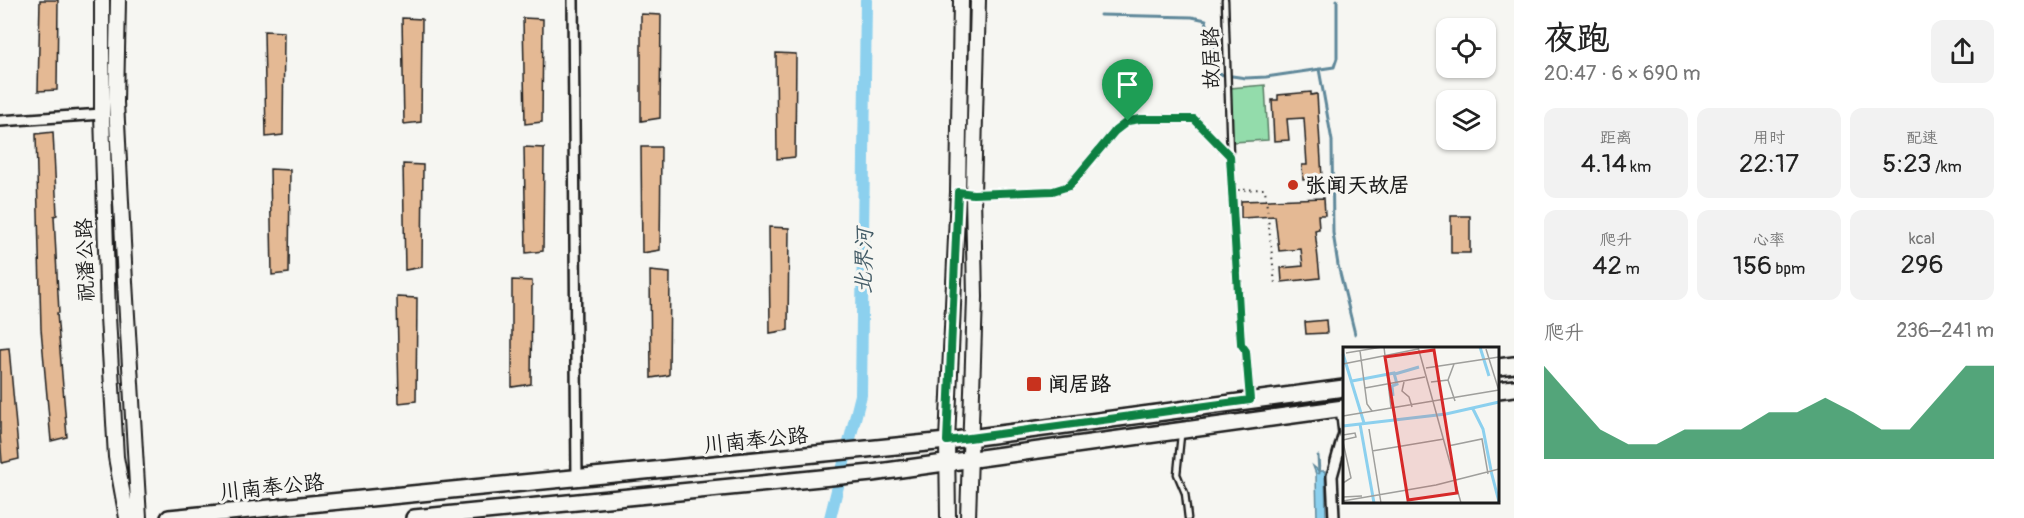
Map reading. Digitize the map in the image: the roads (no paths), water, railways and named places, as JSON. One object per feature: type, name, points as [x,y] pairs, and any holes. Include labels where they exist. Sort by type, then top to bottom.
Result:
[{"type":"main road","name":"祝潘公路","points":[[102,0],[102,114],[108,316],[116,457],[127,518]]},
{"type":"main road","points":[[118,0],[116,102],[124,282],[139,518]]},
{"type":"main road","points":[[948,518],[947,441],[958,192],[961,0]]},
{"type":"main road","points":[[968,518],[975,297],[973,194],[978,0]]},
{"type":"main road","points":[[1499,367],[1514,365]]},
{"type":"main road","name":"川南奉公路","points":[[169,518],[947,441],[1343,388]]},
{"type":"main road","points":[[1499,390],[1514,388]]},
{"type":"main road","points":[[414,518],[500,514],[872,473],[1343,408]]},
{"type":"street","points":[[573,0],[577,478]]},
{"type":"street","points":[[0,121],[102,114]]},
{"type":"street","points":[[1334,518],[1332,476],[1343,437]]},
{"type":"lane","name":"故居路","points":[[1225,0],[1230,156],[1241,344],[1246,351],[1250,400]]},
{"type":"lane","points":[[958,192],[973,194],[1053,191],[1069,186],[1115,131],[1128,121],[1140,119],[1194,119],[1230,156]]},
{"type":"lane","points":[[1182,429],[1177,457],[1177,474],[1185,494],[1188,518]]},
{"type":"water","points":[[1313,466],[1319,471],[1325,471],[1326,518],[1317,518],[1316,474]]},
{"type":"waterway","name":"北界河","points":[[830,518],[861,395],[866,0]]},
{"type":"waterway","points":[[1100,15],[1192,17],[1206,20],[1218,74],[1246,78],[1266,77],[1334,67],[1337,58],[1337,0]]},
{"type":"waterway","points":[[1319,69],[1332,141],[1333,233],[1338,265],[1355,334]]},
{"type":"waterway","points":[[1318,456],[1319,473]]},
{"type":"place","name":"张闻天故居","points":[[1293,185]]},
{"type":"place","name":"闻居路","points":[[1034,384]]}]
